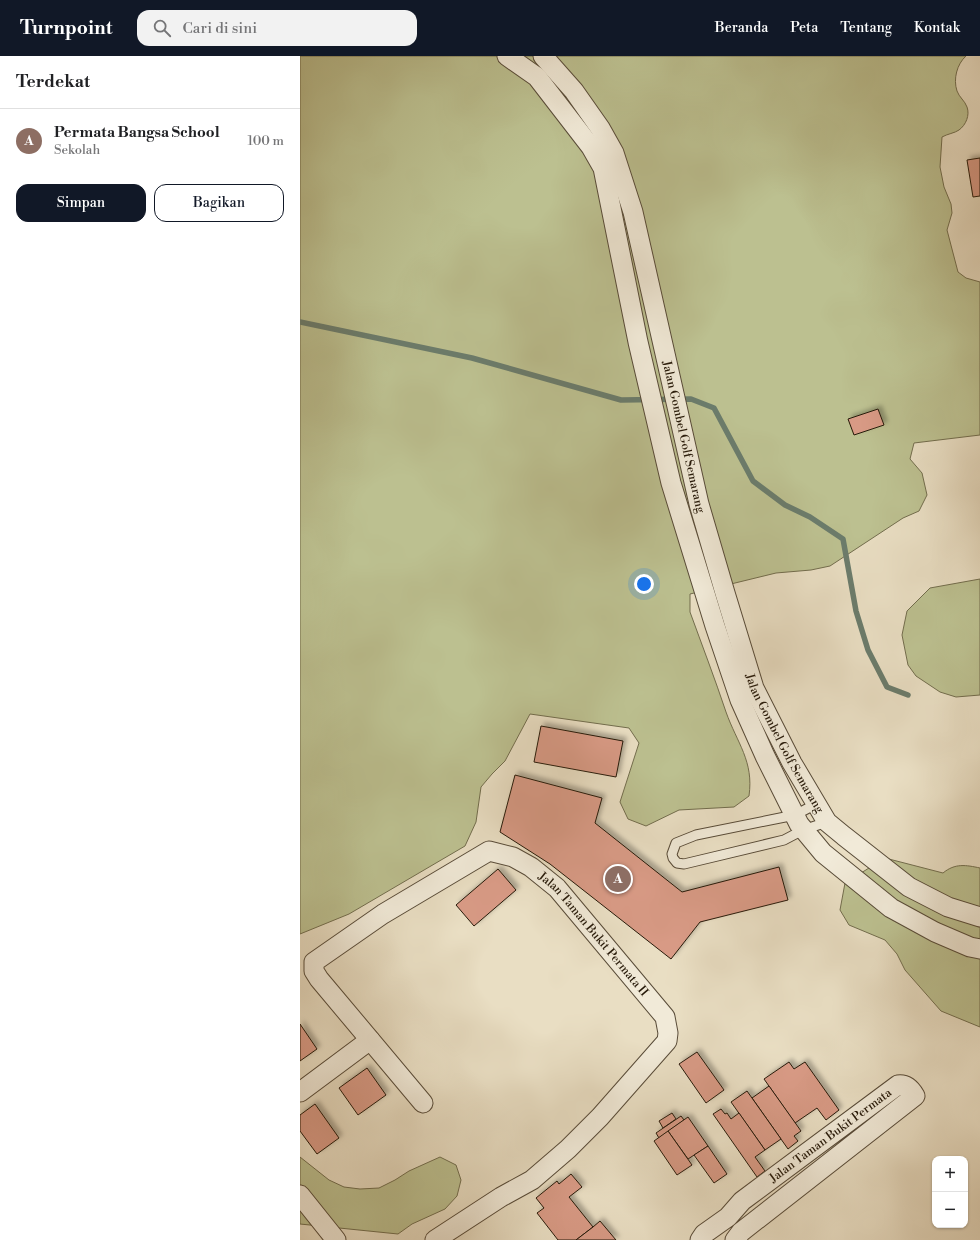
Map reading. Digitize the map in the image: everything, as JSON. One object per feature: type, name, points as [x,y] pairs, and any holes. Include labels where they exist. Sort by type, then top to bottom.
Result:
[{"type":"street","name":"Jalan Gombel Golf Semarang","points":[[507,56],[543,66],[574,91],[600,128],[614,153],[633,212],[701,511],[754,688],[792,762],[818,803],[827,822],[872,860],[909,887],[948,907],[980,917]]},
{"type":"street","name":"Jalan Gombel Golf Semarang","points":[[543,66],[603,168],[619,252],[671,482],[687,538],[738,692],[765,756],[799,822],[823,853],[891,908],[935,932],[970,947],[980,948]]},
{"type":"street","points":[[653,407],[676,406]]},
{"type":"street","name":"Jalan Taman Bukit Permata II","points":[[422,1103],[319,980],[314,971],[314,962],[383,914],[489,851],[513,857],[531,867],[557,888],[665,1017],[668,1034],[667,1041],[600,1117],[568,1149],[532,1180],[501,1197],[435,1240]]},
{"type":"street","points":[[300,1092],[370,1040]]},
{"type":"street","name":"Jalan Taman Bukit Permata","points":[[700,1240],[704,1234],[728,1217],[742,1201],[898,1085],[906,1086],[912,1090],[915,1096],[741,1232],[735,1240]]},
{"type":"street","points":[[300,1195],[336,1240]]},
{"type":"lane","points":[[799,822],[818,803]]},
{"type":"lane","name":"Jalan Gombel Golf Semarang","points":[[799,822],[777,842],[714,855],[684,864],[678,862],[672,854],[676,843],[696,835],[799,822],[827,822]]},
{"type":"green space","points":[[300,56],[966,56],[958,67],[955,82],[958,93],[967,107],[968,116],[964,125],[959,130],[942,137],[940,167],[944,187],[951,204],[952,213],[947,230],[958,272],[966,278],[980,282],[980,435],[914,443],[910,459],[922,473],[927,495],[919,511],[903,518],[830,566],[811,570],[776,573],[690,594],[690,612],[730,723],[744,752],[747,762],[750,784],[749,796],[734,807],[679,810],[646,826],[628,819],[620,802],[639,743],[629,728],[530,714],[505,761],[481,787],[476,822],[465,846],[349,914],[300,934]]},
{"type":"green space","points":[[980,579],[980,695],[956,697],[940,692],[916,676],[908,665],[902,635],[907,611],[930,588]]},
{"type":"green space","points":[[885,858],[943,873],[956,866],[980,868],[980,1027],[941,1011],[905,970],[897,954],[885,940],[849,925],[840,910],[845,883]]},
{"type":"green space","points":[[300,1157],[329,1180],[344,1187],[360,1189],[379,1188],[409,1171],[440,1157],[456,1165],[461,1180],[457,1196],[445,1209],[412,1224],[398,1234],[300,1224]]},
{"type":"building","points":[[980,158],[980,196],[973,197],[967,160]]},
{"type":"building","points":[[878,409],[884,425],[854,435],[848,419]]},
{"type":"building","points":[[541,726],[623,741],[616,777],[534,762]]},
{"type":"building","points":[[515,775],[602,798],[595,823],[682,892],[779,867],[788,900],[700,922],[671,959],[550,864],[500,832]]},
{"type":"building","points":[[498,869],[516,890],[474,926],[456,905]]},
{"type":"building","points":[[300,1024],[317,1049],[300,1061]]},
{"type":"building","points":[[697,1052],[724,1090],[706,1103],[679,1064]]},
{"type":"building","points":[[789,1062],[794,1069],[805,1062],[839,1110],[826,1120],[817,1108],[795,1123],[764,1079]]},
{"type":"building","points":[[367,1068],[386,1095],[358,1115],[339,1088]]},
{"type":"building","points":[[769,1086],[801,1131],[794,1136],[798,1141],[788,1149],[752,1098]]},
{"type":"building","points":[[747,1091],[781,1139],[765,1150],[731,1102]]},
{"type":"building","points":[[315,1104],[339,1138],[317,1154],[300,1131],[300,1115]]},
{"type":"building","points":[[721,1109],[725,1114],[727,1113],[731,1119],[739,1113],[765,1150],[755,1157],[765,1171],[757,1177],[713,1114]]},
{"type":"building","points":[[672,1113],[676,1119],[663,1128],[659,1121]]},
{"type":"building","points":[[681,1116],[684,1120],[659,1138],[656,1133]]},
{"type":"building","points":[[688,1117],[708,1146],[688,1159],[668,1131]]},
{"type":"building","points":[[668,1131],[692,1165],[677,1175],[654,1141]]},
{"type":"building","points":[[708,1146],[727,1174],[714,1183],[694,1155]]},
{"type":"building","points":[[571,1174],[582,1187],[569,1197],[593,1227],[576,1240],[558,1240],[537,1213],[544,1208],[536,1198],[557,1181],[559,1184]]},
{"type":"building","points":[[600,1221],[616,1240],[576,1240],[593,1227]]},
{"type":"waterway","points":[[300,322],[472,358],[621,400],[691,399],[714,408],[753,481],[785,505],[810,517],[843,539],[856,611],[868,650],[887,687],[908,695]]},
{"type":"place","name":"Permata Bangsa School","points":[[618,879]]}]
